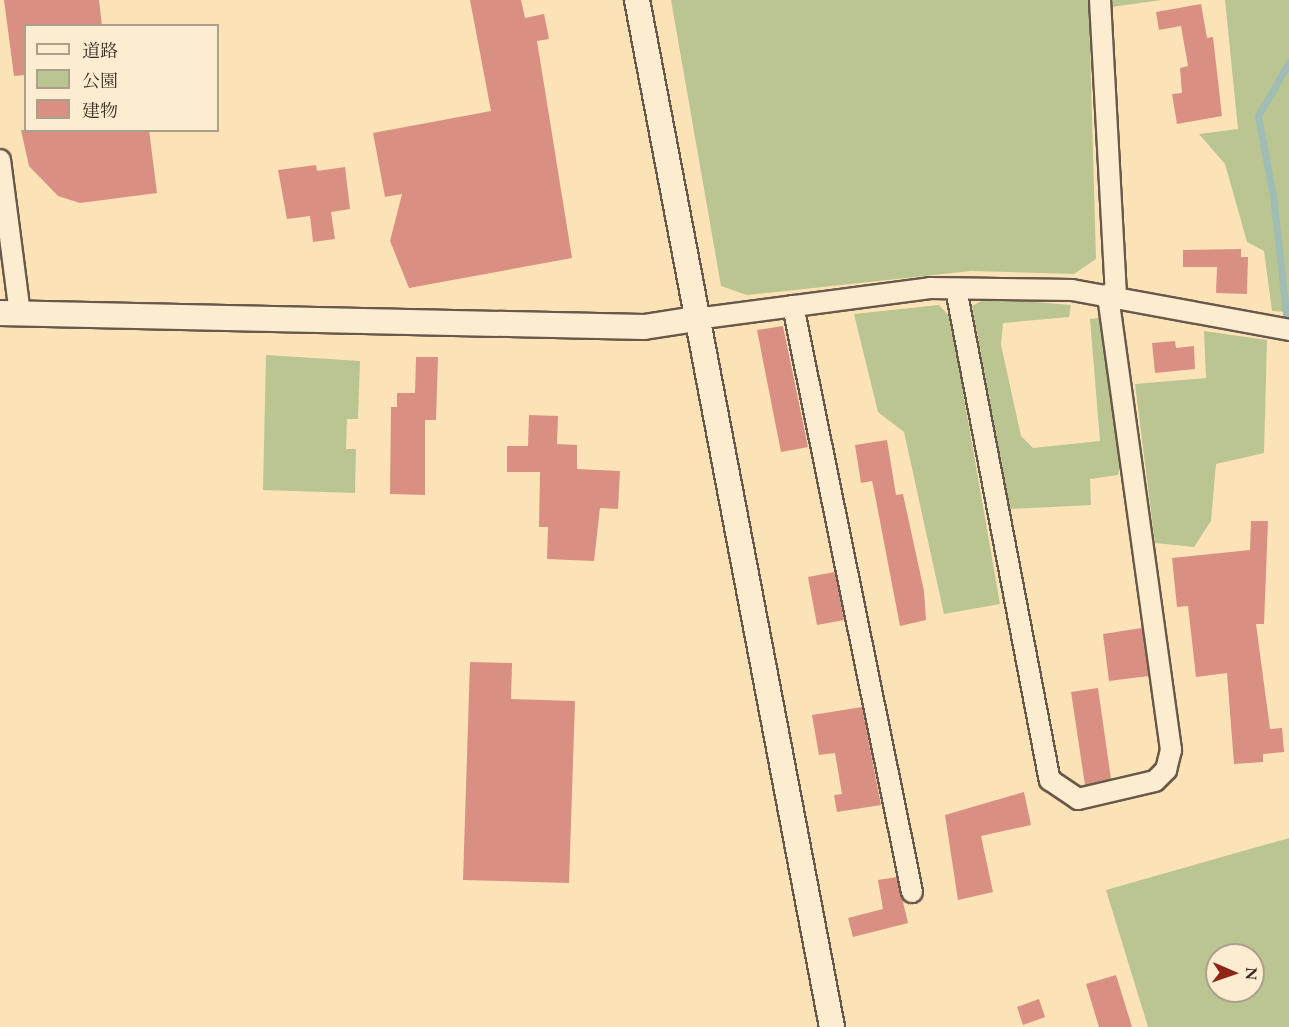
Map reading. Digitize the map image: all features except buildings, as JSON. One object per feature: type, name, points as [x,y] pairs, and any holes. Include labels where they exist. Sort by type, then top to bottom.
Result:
[{"type":"street","points":[[637,0],[832,1027]]},
{"type":"street","points":[[956,289],[1050,780],[1078,799],[1155,781],[1166,770],[1171,750],[1112,294],[1100,0]]},
{"type":"street","points":[[0,160],[10,313],[644,327],[793,306],[956,289],[1112,294],[1289,330]]},
{"type":"street","points":[[793,306],[912,892]]},
{"type":"green space","points":[[671,0],[1162,0],[1089,10],[1096,259],[1074,274],[971,271],[747,295],[721,286]]},
{"type":"green space","points":[[1225,0],[1289,0],[1289,312],[1272,311],[1264,251],[1247,242],[1225,164],[1199,134],[1238,129]]},
{"type":"green space","points":[[987,298],[1071,305],[1069,317],[1003,323],[1001,345],[1021,436],[1033,448],[1100,441],[1090,319],[1105,317],[1121,461],[1118,475],[1090,479],[1091,505],[1010,509],[972,306]]},
{"type":"green space","points":[[939,305],[950,317],[1000,604],[944,614],[904,432],[878,412],[854,314]]},
{"type":"green space","points":[[1204,331],[1267,340],[1264,453],[1216,464],[1211,521],[1194,547],[1155,543],[1135,384],[1206,378]]},
{"type":"green space","points":[[266,355],[360,361],[358,419],[347,419],[346,449],[356,449],[355,493],[263,490]]},
{"type":"green space","points":[[1289,838],[1289,1027],[1148,1027],[1106,890]]},
{"type":"waterway","points":[[1287,322],[1273,196],[1258,116],[1289,62]]}]
